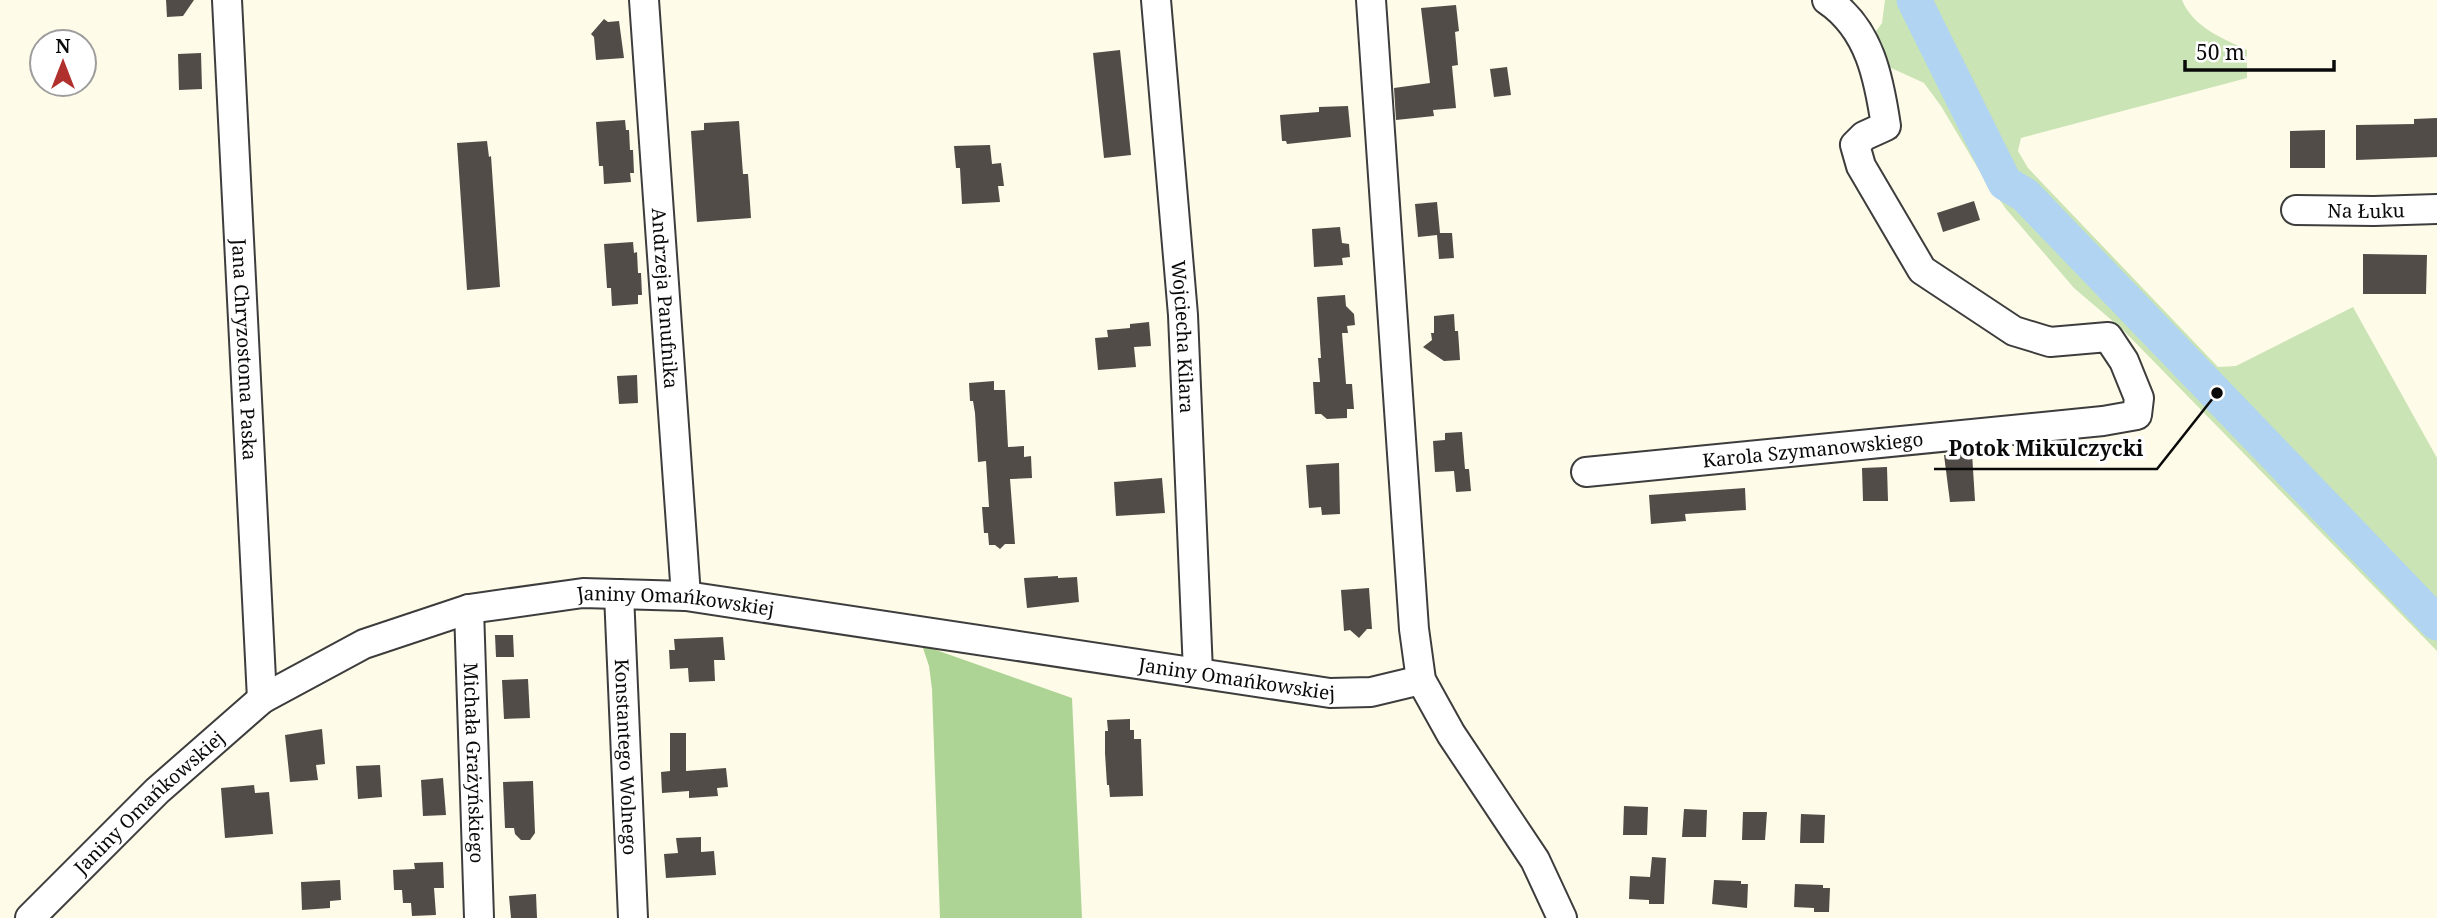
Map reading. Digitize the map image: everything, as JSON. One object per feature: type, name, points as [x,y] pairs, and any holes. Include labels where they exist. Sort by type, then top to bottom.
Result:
[{"type":"street","name":"Jana Chryzostoma Paska","points":[[227,0],[262,698]]},
{"type":"street","name":"Andrzeja Panufnika","points":[[644,0],[686,596]]},
{"type":"street","name":"Wojciecha Kilara","points":[[1156,0],[1183,315],[1198,673]]},
{"type":"street","points":[[1371,0],[1413,615],[1421,680],[1451,734],[1535,860],[1562,918]]},
{"type":"street","name":"Karola Szymanowskiego","points":[[1586,472],[2137,415],[2139,398],[2124,361],[2108,337],[2050,342],[2014,331],[1922,271],[1861,166],[1855,145],[1864,136],[1886,126],[1880,85],[1872,57],[1861,35],[1838,7],[1827,0]]},
{"type":"street","name":"Na Łuku","points":[[2296,210],[2437,209]]},
{"type":"street","name":"Janiny Omańkowskiej","points":[[30,918],[157,792],[262,698],[364,644],[469,609],[583,593],[686,596],[1330,693],[1371,692],[1421,680]]},
{"type":"street","name":"Konstantego Wolnego","points":[[619,594],[633,918]]},
{"type":"street","name":"Michała Grażyńskiego","points":[[469,609],[479,918]]},
{"type":"green space","points":[[1885,0],[2182,0],[2193,18],[2201,25],[2247,50],[2247,78],[2021,138],[2018,151],[2028,168],[2218,367],[2236,366],[2353,307],[2437,458],[2437,651],[2122,329],[2074,288],[2006,209],[1924,83],[1889,67],[1874,34],[1882,23]]},
{"type":"green space","points":[[922,645],[1072,698],[1082,918],[940,918],[932,689],[929,666]]},
{"type":"building","points":[[166,0],[194,0],[183,16],[167,17]]},
{"type":"building","points":[[1456,5],[1459,31],[1455,32],[1458,65],[1452,66],[1456,108],[1433,110],[1434,116],[1396,120],[1394,88],[1430,83],[1421,8]]},
{"type":"building","points":[[604,19],[608,22],[619,21],[624,58],[596,60],[594,37],[591,34]]},
{"type":"building","points":[[1120,50],[1131,155],[1104,158],[1093,53]]},
{"type":"building","points":[[201,53],[202,89],[179,90],[178,54]]},
{"type":"building","points":[[1507,67],[1511,95],[1494,97],[1490,69]]},
{"type":"building","points":[[1348,106],[1351,137],[1287,144],[1282,141],[1280,115],[1319,112],[1319,107]]},
{"type":"building","points":[[2437,118],[2437,157],[2356,160],[2356,125],[2414,124],[2414,119]]},
{"type":"building","points":[[625,120],[626,130],[629,130],[630,150],[633,150],[634,173],[630,173],[631,182],[604,184],[603,166],[599,166],[596,122]]},
{"type":"building","points":[[739,121],[743,174],[748,174],[751,218],[697,222],[691,131],[704,130],[704,123]]},
{"type":"building","points":[[2325,130],[2325,168],[2290,168],[2290,131]]},
{"type":"building","points":[[487,141],[489,157],[491,156],[500,287],[467,290],[457,143]]},
{"type":"building","points":[[990,145],[992,164],[1001,163],[1004,186],[998,186],[1000,202],[962,204],[960,168],[956,168],[954,146]]},
{"type":"building","points":[[1974,201],[1980,220],[1943,232],[1937,213]]},
{"type":"building","points":[[1437,202],[1440,233],[1452,233],[1454,258],[1439,259],[1437,235],[1418,237],[1415,204]]},
{"type":"building","points":[[1340,227],[1342,243],[1349,244],[1350,257],[1342,258],[1343,265],[1314,267],[1312,229]]},
{"type":"building","points":[[633,242],[634,253],[637,252],[638,273],[641,273],[642,295],[638,295],[638,304],[612,306],[611,288],[607,288],[604,244]]},
{"type":"building","points":[[2363,254],[2427,255],[2426,294],[2363,294]]},
{"type":"building","points":[[1345,295],[1346,306],[1354,314],[1355,325],[1347,326],[1348,333],[1342,333],[1346,384],[1352,384],[1354,409],[1347,409],[1347,418],[1327,419],[1321,414],[1315,414],[1313,382],[1320,382],[1318,358],[1321,358],[1317,297]]},
{"type":"building","points":[[1454,314],[1460,360],[1444,361],[1423,347],[1432,340],[1434,316]]},
{"type":"building","points":[[1149,322],[1151,346],[1134,347],[1136,367],[1098,370],[1095,338],[1108,337],[1107,330],[1130,328],[1130,324]]},
{"type":"building","points":[[637,375],[638,403],[619,404],[617,376]]},
{"type":"building","points":[[994,381],[994,390],[1005,390],[1008,447],[1024,446],[1024,457],[1031,456],[1032,478],[1010,479],[1015,544],[1005,544],[1000,549],[989,545],[988,533],[984,533],[982,507],[989,507],[986,461],[978,462],[975,413],[973,401],[970,401],[969,383]]},
{"type":"building","points":[[1462,432],[1465,469],[1469,469],[1471,491],[1456,492],[1454,471],[1435,472],[1433,441],[1445,440],[1445,433]]},
{"type":"building","points":[[1972,453],[1975,501],[1950,502],[1944,455]]},
{"type":"building","points":[[1339,463],[1340,514],[1322,515],[1321,507],[1309,508],[1306,465]]},
{"type":"building","points":[[1887,467],[1888,501],[1863,501],[1862,468]]},
{"type":"building","points":[[1162,478],[1165,513],[1116,516],[1114,482]]},
{"type":"building","points":[[1745,488],[1746,510],[1685,514],[1686,521],[1651,524],[1649,495]]},
{"type":"building","points":[[1077,577],[1079,602],[1027,608],[1024,578]]},
{"type":"building","points":[[1369,588],[1372,629],[1367,629],[1359,638],[1350,630],[1344,631],[1341,590]]},
{"type":"building","points":[[495,635],[513,635],[514,657],[496,657]]},
{"type":"building","points":[[723,637],[725,660],[714,660],[715,681],[689,682],[688,668],[670,669],[669,650],[675,650],[674,639]]},
{"type":"building","points":[[528,679],[530,718],[504,719],[502,680]]},
{"type":"building","points":[[1130,719],[1130,730],[1134,730],[1134,739],[1141,739],[1143,796],[1110,797],[1105,753],[1107,720]]},
{"type":"building","points":[[322,729],[325,764],[316,765],[318,780],[290,782],[285,735]]},
{"type":"building","points":[[670,733],[686,733],[686,771],[726,768],[728,787],[717,788],[718,796],[689,798],[689,791],[662,793],[661,772],[670,771]]},
{"type":"building","points":[[380,765],[382,797],[358,799],[356,766]]},
{"type":"building","points":[[443,778],[446,815],[423,816],[421,780]]},
{"type":"building","points":[[533,781],[535,833],[530,840],[521,840],[515,834],[514,828],[505,828],[503,782]]},
{"type":"building","points":[[254,785],[255,793],[269,792],[273,834],[225,838],[221,788]]},
{"type":"building","points":[[1624,806],[1648,807],[1647,835],[1623,835]]},
{"type":"building","points":[[1684,809],[1707,810],[1706,837],[1682,837]]},
{"type":"building","points":[[1743,812],[1767,812],[1765,840],[1742,840]]},
{"type":"building","points":[[1801,814],[1825,815],[1824,843],[1800,843]]},
{"type":"building","points":[[701,837],[701,852],[714,851],[716,875],[666,878],[664,854],[678,853],[676,838]]},
{"type":"building","points":[[1652,857],[1666,858],[1664,904],[1649,904],[1649,900],[1629,899],[1630,876],[1650,877]]},
{"type":"building","points":[[443,862],[444,888],[434,888],[436,915],[412,916],[411,903],[403,903],[402,890],[394,890],[393,870],[415,869],[414,863]]},
{"type":"building","points":[[340,880],[341,900],[330,901],[330,908],[302,910],[301,882]]},
{"type":"building","points":[[1714,880],[1741,881],[1741,884],[1748,884],[1747,908],[1712,904]]},
{"type":"building","points":[[1795,884],[1823,885],[1823,888],[1830,888],[1829,912],[1814,912],[1814,908],[1794,907]]},
{"type":"building","points":[[536,894],[537,918],[511,918],[509,896]]},
{"type":"waterway","points":[[1914,0],[2005,183],[2025,195],[2437,623]]},
{"type":"place","name":"Potok Mikulczycki","points":[[2217,393]]}]
